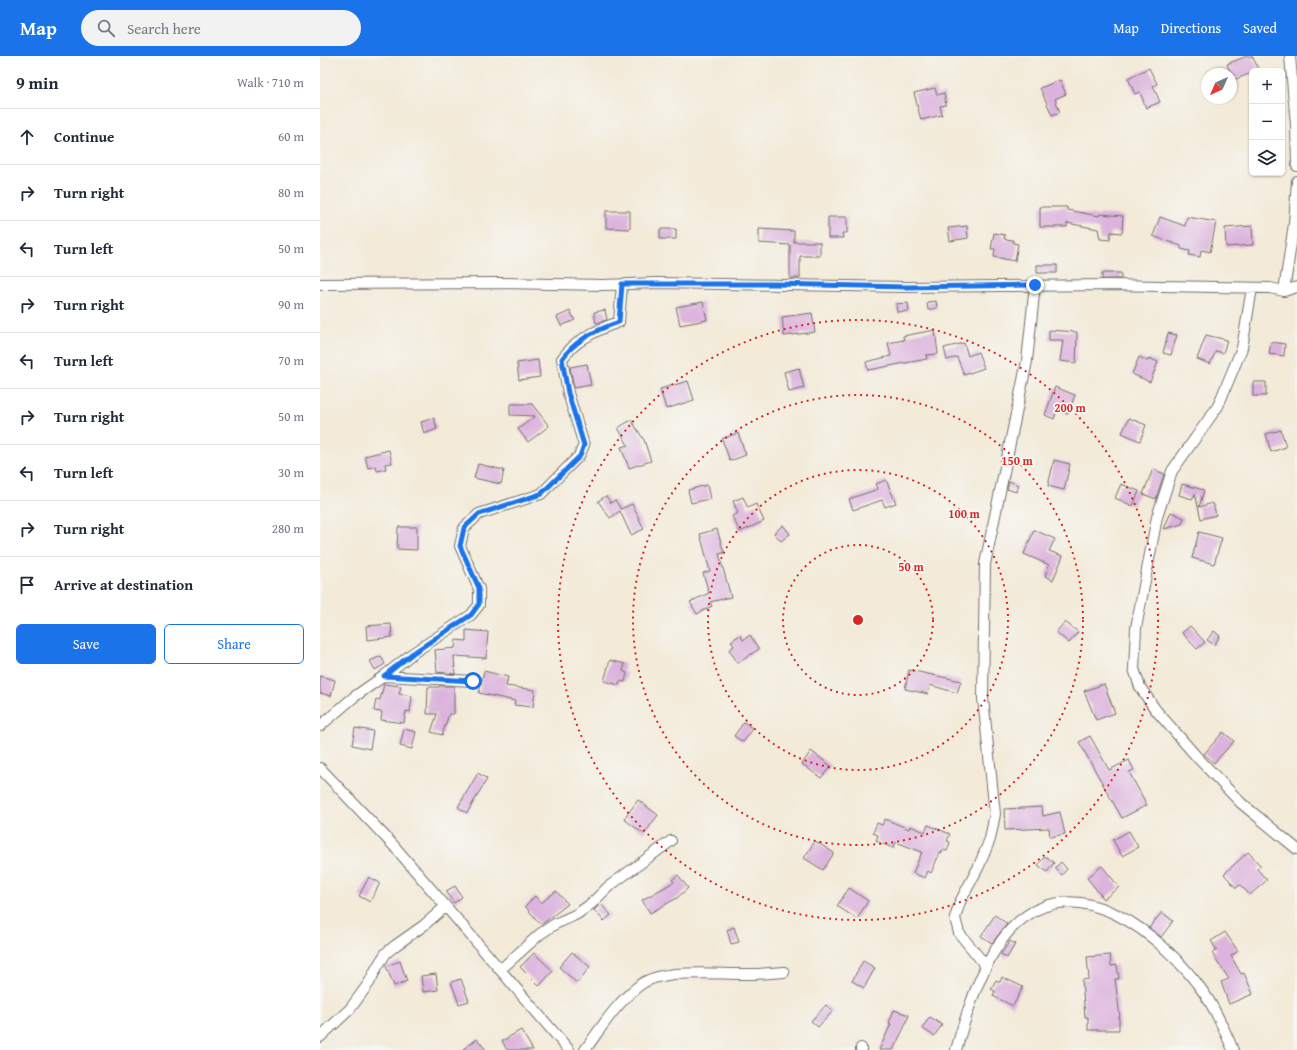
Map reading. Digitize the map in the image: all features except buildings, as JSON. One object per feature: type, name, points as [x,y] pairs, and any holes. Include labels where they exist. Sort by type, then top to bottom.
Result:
[{"type":"street","points":[[1290,56],[1296,125],[1297,166]]},
{"type":"street","points":[[1284,291],[1294,224],[1297,181]]},
{"type":"street","points":[[320,284],[767,284],[906,287],[1035,285],[1270,288],[1284,291],[1297,287]]},
{"type":"street","points":[[320,726],[354,697],[413,653],[471,615],[479,604],[479,588],[460,546],[464,528],[479,514],[541,494],[580,456],[584,445],[568,393],[562,359],[569,349],[600,329],[619,322],[622,284]]},
{"type":"street","points":[[986,966],[959,933],[955,918],[960,902],[979,866],[990,839],[995,814],[983,698],[985,564],[1027,361],[1035,285]]},
{"type":"street","points":[[1252,288],[1242,348],[1218,406],[1172,471],[1157,517],[1136,628],[1134,669],[1140,687],[1155,709],[1196,756],[1241,803],[1297,849]]},
{"type":"street","points":[[384,676],[473,681]]},
{"type":"street","points":[[320,768],[394,846],[569,1050]]},
{"type":"street","points":[[500,970],[540,934],[555,924],[577,914],[591,904],[608,887],[671,841]]},
{"type":"street","points":[[956,1050],[986,966],[1010,930],[1030,913],[1055,902],[1080,902],[1114,912],[1148,935],[1181,964],[1205,994],[1233,1050]]},
{"type":"street","points":[[320,1037],[350,1008],[369,983],[376,967],[386,953],[423,926],[445,906]]},
{"type":"street","points":[[585,1050],[610,1016],[640,984],[658,977],[680,974],[784,972]]},
{"type":"route","points":[[473,681],[384,676],[413,653],[471,615],[479,604],[479,588],[460,546],[464,528],[479,514],[514,502],[530,499],[541,494],[580,456],[584,445],[568,393],[562,359],[569,349],[600,329],[619,322],[622,284],[774,284],[906,287],[1035,285]]}]
